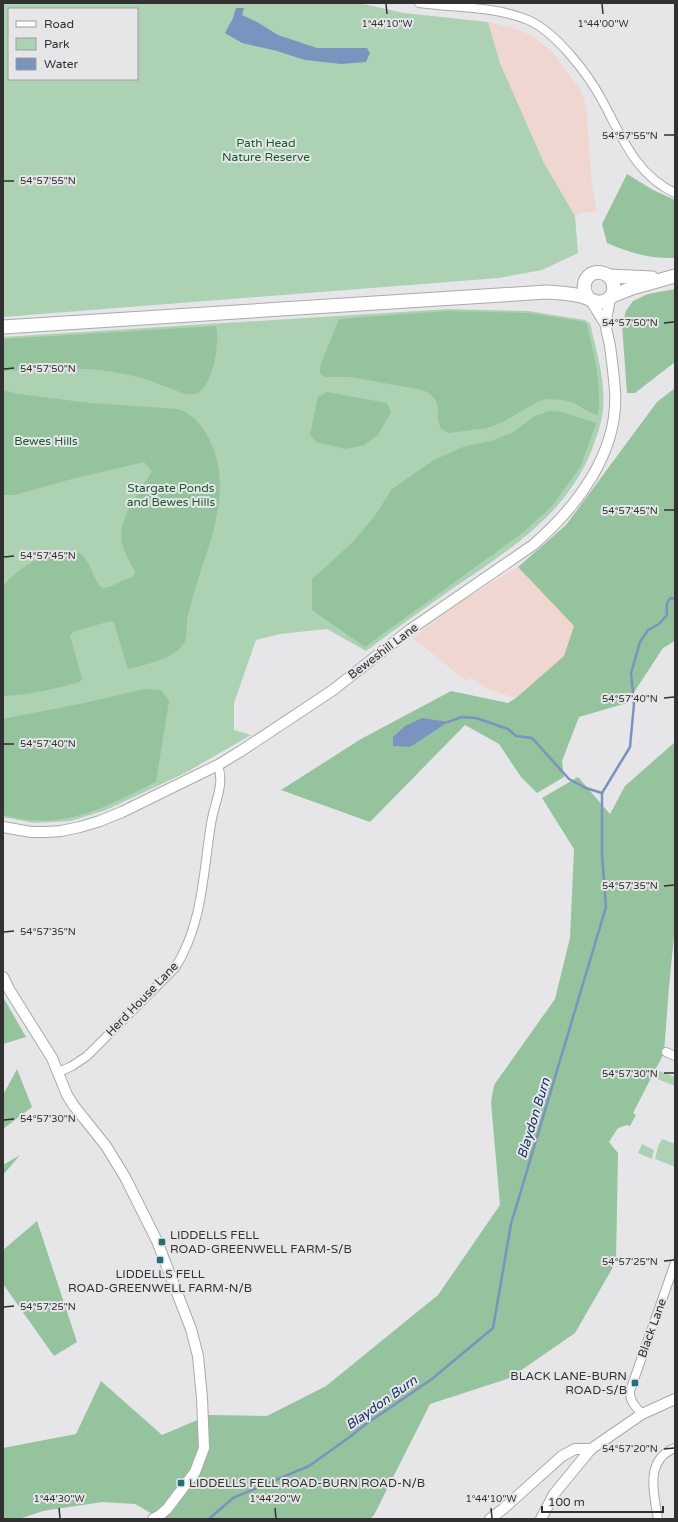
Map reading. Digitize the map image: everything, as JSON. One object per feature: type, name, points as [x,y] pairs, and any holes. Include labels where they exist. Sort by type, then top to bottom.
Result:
[{"type":"main road","points":[[547,292],[586,279],[590,275],[599,272],[609,276],[629,278],[671,277]]},
{"type":"main road","points":[[609,276],[614,286],[611,297]]},
{"type":"main road","points":[[3,327],[547,292],[580,296],[601,302],[623,291],[671,277]]},
{"type":"main road","points":[[586,279],[584,289],[590,299]]},
{"type":"street","points":[[419,3],[500,12],[518,16],[528,20],[550,34],[560,44],[596,89],[630,153],[654,182],[675,193]]},
{"type":"street","name":"Beweshill Lane","points":[[3,827],[31,832],[47,832],[80,827],[122,812],[218,765],[242,752],[333,690],[411,628],[533,545],[550,530],[577,500],[608,445],[616,404],[614,369],[606,325],[611,297]]},
{"type":"street","name":"Beweshill Lane","points":[[590,299],[606,325]]},
{"type":"street","name":"Herd House Lane","points":[[59,1072],[88,1056],[175,968],[183,956],[192,933],[205,876],[211,822],[222,780],[218,765]]},
{"type":"street","points":[[3,977],[16,1001],[42,1040],[59,1072],[67,1095],[74,1106],[98,1134],[113,1156],[145,1217],[170,1273],[191,1329],[198,1356],[204,1439],[202,1456],[195,1472],[172,1503],[160,1515],[153,1519]]},
{"type":"street","points":[[666,1052],[675,1056]]},
{"type":"street","name":"Black Lane","points":[[642,1414],[632,1402],[630,1391],[673,1274],[675,1263]]},
{"type":"street","points":[[541,1519],[554,1494],[591,1449],[642,1414],[675,1399]]},
{"type":"street","points":[[658,1519],[653,1482],[654,1469],[661,1457],[669,1450],[675,1448]]},
{"type":"street","points":[[490,1519],[562,1456],[575,1449],[591,1449]]},
{"type":"shaded area","points":[[488,22],[516,29],[531,35],[552,52],[580,89],[586,105],[592,185],[597,212],[581,213],[575,216],[544,163],[500,63]]},
{"type":"shaded area","points":[[518,567],[574,626],[565,656],[516,698],[488,689],[472,678],[466,681],[413,638],[463,600]]},
{"type":"green space","name":"Path Head Nature Reserve","points":[[3,3],[359,3],[404,13],[488,22],[500,63],[544,163],[575,216],[578,253],[542,270],[499,278],[3,317]]},
{"type":"green space","points":[[627,174],[653,190],[675,200],[675,258],[640,255],[607,243],[602,224]]},
{"type":"green space","points":[[675,289],[675,362],[635,393],[627,393],[622,325],[626,311],[633,301],[648,294]]},
{"type":"green space","name":"Stargate Ponds and Bewes Hills","points":[[449,309],[529,311],[585,320],[590,323],[602,377],[604,399],[602,419],[593,447],[582,471],[552,512],[515,545],[366,651],[327,629],[280,634],[256,640],[234,703],[234,730],[251,735],[185,773],[106,810],[71,821],[34,823],[3,817],[3,337]]},
{"type":"green space","points":[[447,311],[528,313],[585,322],[587,325],[597,370],[599,392],[598,415],[589,412],[574,403],[563,400],[546,399],[537,402],[503,422],[487,428],[449,433],[441,429],[437,403],[430,394],[423,390],[350,377],[325,377],[320,373],[320,366],[339,319]]},
{"type":"green space","points":[[216,326],[217,348],[212,372],[205,386],[195,394],[182,393],[142,378],[107,371],[56,368],[3,371],[3,339]]},
{"type":"green space","points":[[675,388],[675,641],[663,648],[627,703],[579,717],[562,761],[564,777],[537,793],[521,777],[499,744],[465,725],[370,822],[281,790],[361,739],[451,691],[508,703],[516,698],[564,656],[574,626],[518,567],[566,525],[657,402]]},
{"type":"green space","name":"Bewes Hills","points":[[3,390],[18,394],[90,403],[179,409],[190,415],[205,432],[211,443],[217,462],[220,482],[219,501],[211,540],[187,619],[185,641],[180,649],[174,653],[160,660],[130,669],[127,667],[114,623],[110,621],[73,632],[70,636],[82,678],[80,682],[42,691],[3,696],[3,586],[30,563],[54,552],[66,550],[77,552],[85,558],[102,588],[109,587],[134,576],[135,572],[123,547],[121,538],[122,528],[125,518],[135,498],[152,471],[144,462],[72,479],[14,495],[3,495]]},
{"type":"green space","points":[[327,392],[387,403],[391,412],[378,435],[364,445],[346,449],[316,442],[310,434],[318,397]]},
{"type":"green space","points":[[549,411],[562,412],[596,423],[581,466],[551,507],[521,534],[365,647],[312,610],[312,579],[353,542],[376,514],[392,489],[434,460],[465,446],[492,441],[513,432],[535,416]]},
{"type":"green space","points":[[144,689],[161,690],[169,701],[156,782],[127,797],[81,815],[50,820],[29,820],[3,815],[3,719],[84,703]]},
{"type":"green space","points":[[675,742],[675,926],[664,1053],[633,1113],[636,1115],[630,1126],[627,1125],[618,1128],[609,1142],[618,1153],[616,1262],[575,1333],[510,1378],[430,1404],[374,1515],[370,1519],[161,1519],[135,1504],[102,1502],[43,1511],[19,1519],[3,1519],[3,1448],[76,1434],[101,1381],[162,1435],[209,1415],[267,1416],[326,1386],[438,1295],[500,1205],[491,1102],[494,1085],[555,999],[570,938],[574,849],[542,798],[578,777],[610,814],[625,786]]},
{"type":"green space","points":[[3,997],[26,1037],[3,1044]]},
{"type":"green space","points":[[17,1069],[32,1107],[3,1129],[3,1095]]},
{"type":"green space","points":[[659,1071],[675,1077],[675,1086],[655,1078]]},
{"type":"green space","points":[[662,1139],[675,1144],[675,1167],[655,1159],[658,1146]]},
{"type":"green space","points":[[642,1144],[654,1150],[652,1159],[638,1153]]},
{"type":"green space","points":[[20,1155],[3,1175],[3,1165]]},
{"type":"green space","points":[[37,1221],[77,1342],[54,1356],[3,1284],[3,1250]]},
{"type":"water","points":[[236,8],[244,8],[242,15],[278,35],[317,48],[367,48],[370,53],[366,62],[341,64],[305,60],[277,51],[242,43],[225,33],[233,18]]},
{"type":"water","points":[[422,718],[448,722],[410,747],[393,746],[393,737],[405,726]]},
{"type":"waterway","name":"Blaydon Burn","points":[[209,1519],[233,1498],[309,1466],[366,1424],[432,1379],[493,1328],[511,1224],[606,907],[602,854],[602,793],[630,747],[634,704],[631,673],[640,642],[648,630],[659,624],[667,615],[669,600],[671,598],[675,599]]},
{"type":"waterway","points":[[448,722],[462,717],[476,718],[508,729],[516,736],[532,738],[569,779],[586,788],[602,793]]},
{"type":"place","name":"LIDDELLS FELL ROAD-GREENWELL FARM-S/B","points":[[162,1242]]},
{"type":"place","name":"LIDDELLS FELL ROAD-GREENWELL FARM-N/B","points":[[160,1260]]},
{"type":"place","name":"BLACK LANE-BURN ROAD-S/B","points":[[635,1383]]},
{"type":"place","name":"LIDDELLS FELL ROAD-BURN ROAD-N/B","points":[[181,1483]]}]
